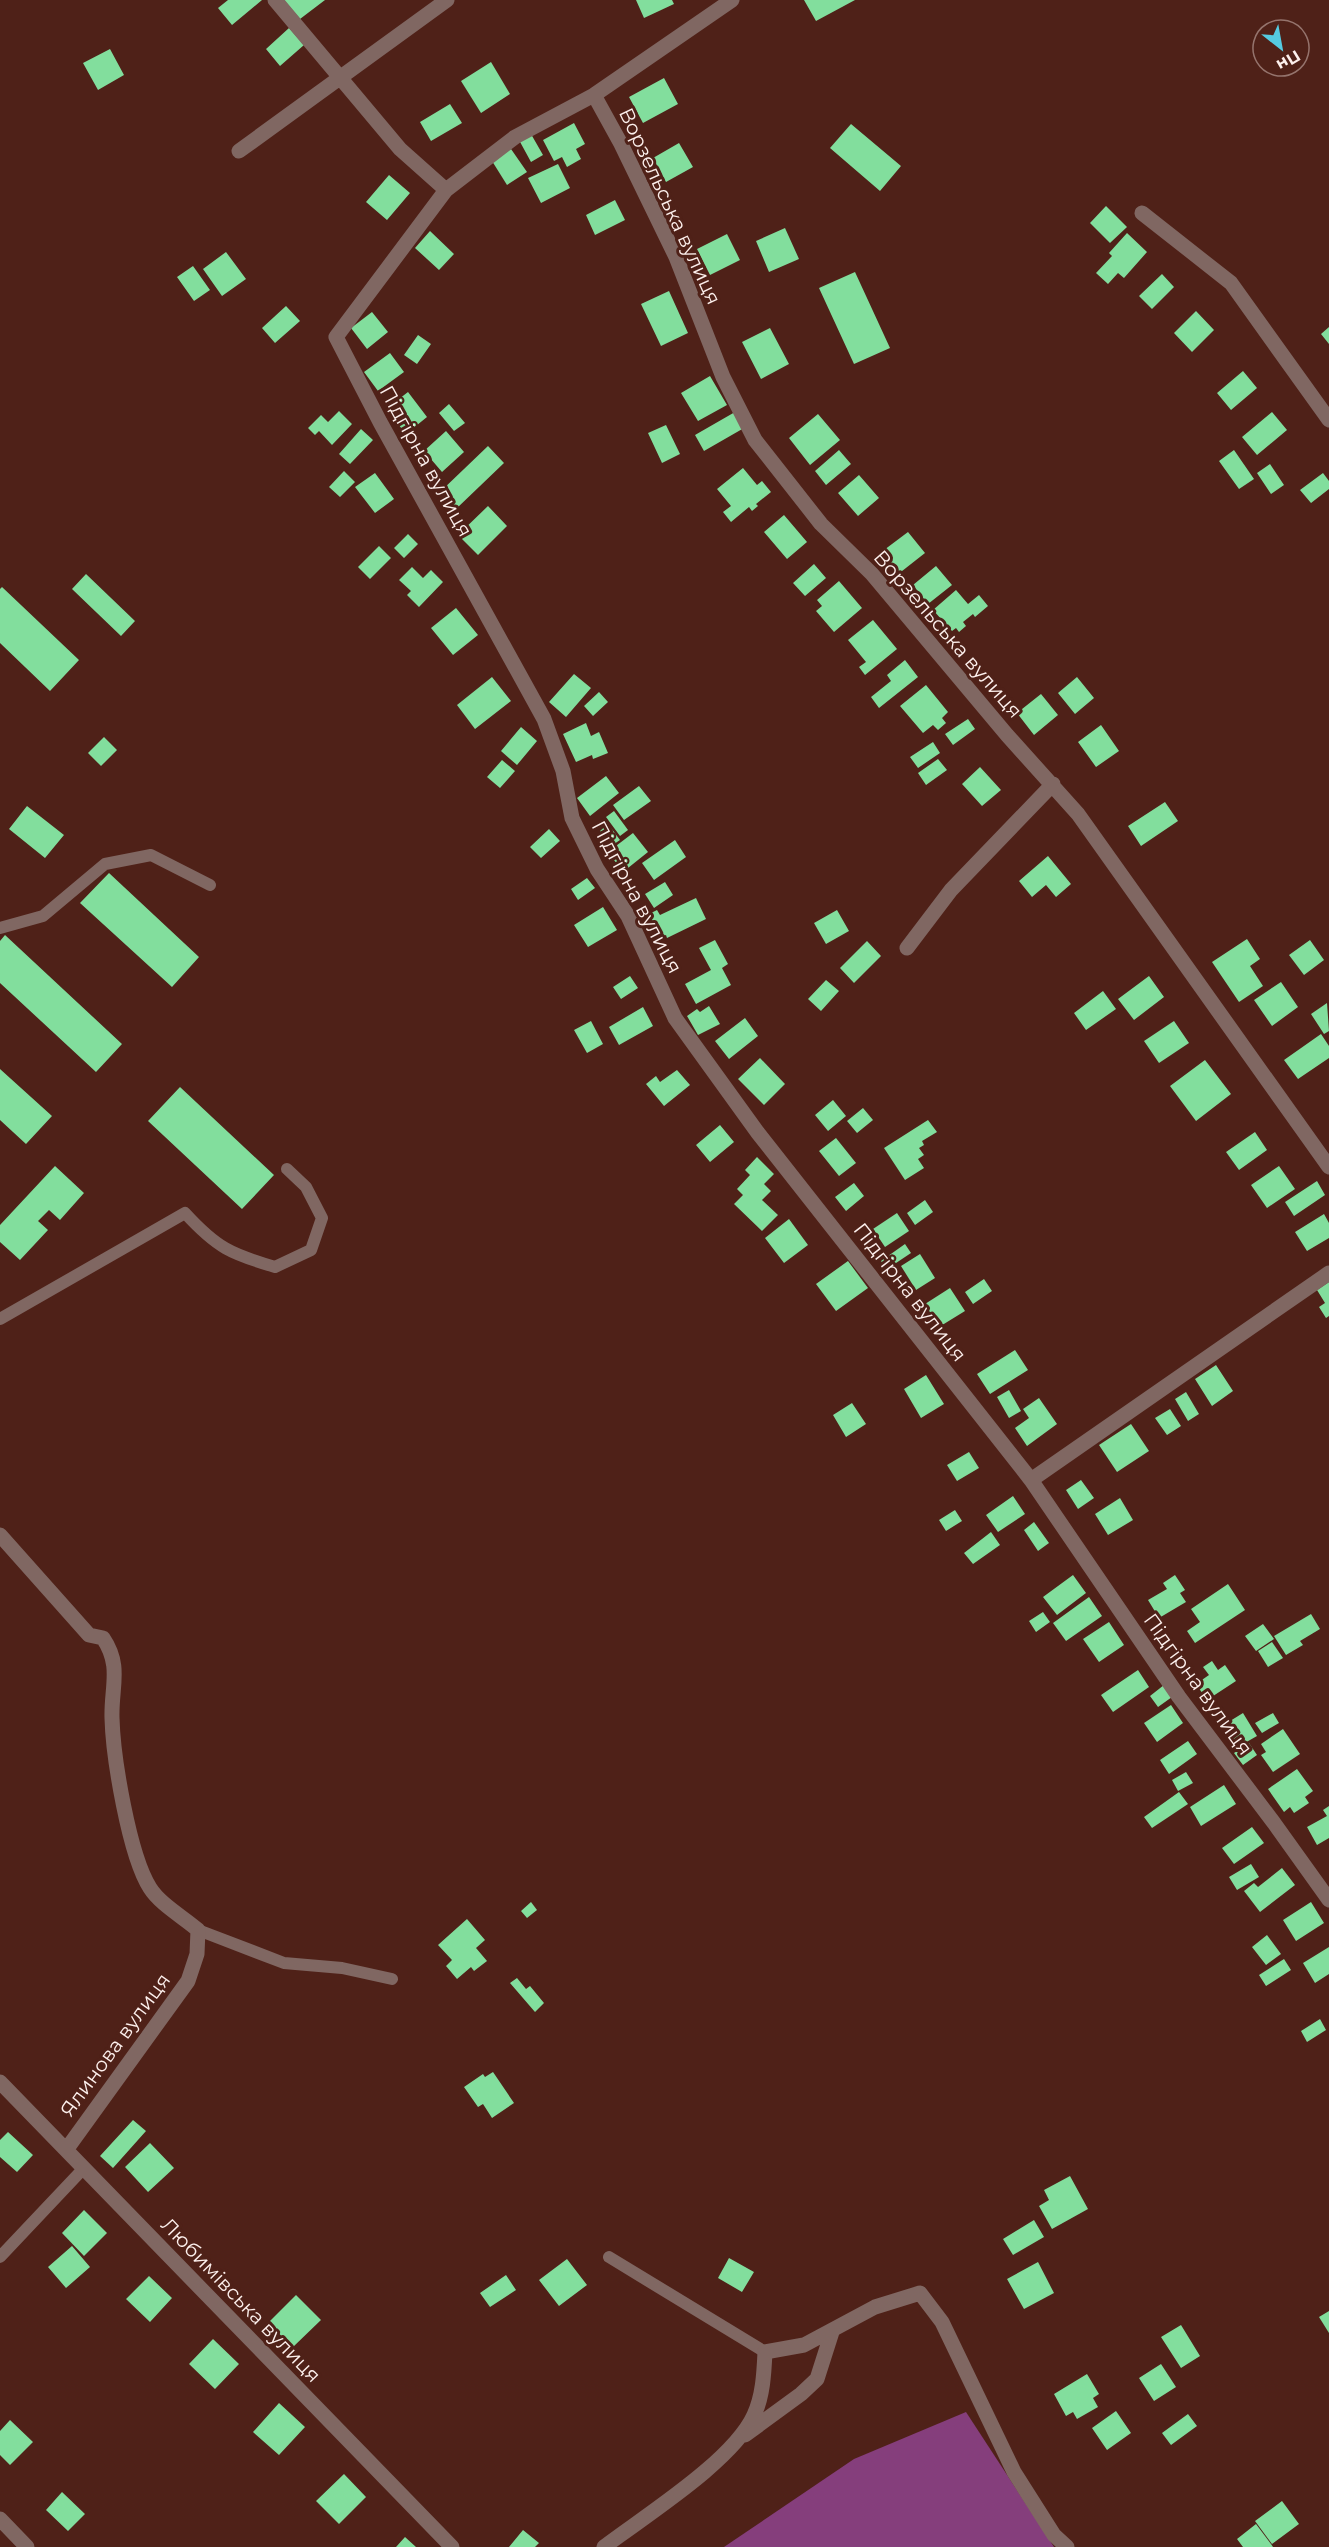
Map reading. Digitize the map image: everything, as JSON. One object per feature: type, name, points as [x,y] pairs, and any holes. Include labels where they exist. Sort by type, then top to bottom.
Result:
[{"type":"street","points":[[275,0],[338,78],[400,149],[446,190]]},
{"type":"street","points":[[239,151],[447,0]]},
{"type":"street","name":"Підгірна вулиця","points":[[722,3],[594,95],[515,137],[446,190],[336,337],[544,719],[563,771],[572,818],[597,869],[628,916],[675,1018],[758,1133],[1031,1480],[1179,1697],[1329,1900]]},
{"type":"street","name":"Ворзельська вулиця","points":[[594,95],[621,144],[676,257],[723,377],[755,440],[820,524],[872,574],[1007,735],[1078,813],[1329,1167]]},
{"type":"street","points":[[1142,213],[1232,283],[1329,420]]},
{"type":"street","points":[[907,948],[951,890],[1053,783]]},
{"type":"street","points":[[1031,1480],[1329,1273]]},
{"type":"street","points":[[0,1535],[89,1635],[103,1638],[111,1650],[116,1674],[112,1691],[114,1752],[133,1848],[150,1888],[198,1930]]},
{"type":"street","name":"Ялинова вулиця","points":[[66,2150],[188,1981],[197,1954],[198,1930]]},
{"type":"street","name":"Любимівська вулиця","points":[[0,2082],[452,2547]]},
{"type":"street","points":[[741,2438],[755,2413],[764,2382],[765,2352],[804,2345],[875,2307],[920,2293],[942,2322],[1014,2472],[1054,2535],[1066,2547]]},
{"type":"street","points":[[604,2547],[688,2483],[741,2438],[801,2394],[817,2379],[832,2332]]},
{"type":"street","points":[[0,2519],[27,2547]]},
{"type":"lane","points":[[0,928],[43,916],[105,864],[151,855],[210,885]]},
{"type":"lane","points":[[0,1319],[185,1213],[206,1236],[236,1256],[275,1267],[311,1250],[322,1218],[306,1187],[288,1169]]},
{"type":"lane","points":[[198,1930],[284,1963],[342,1968],[392,1979]]},
{"type":"lane","points":[[0,2257],[84,2168]]},
{"type":"lane","points":[[609,2257],[765,2352]]},
{"type":"shaded area","points":[[966,2412],[1054,2547],[724,2547],[854,2459]]},
{"type":"building","points":[[228,0],[262,0],[232,25],[218,8]]},
{"type":"building","points":[[284,0],[325,0],[300,19]]},
{"type":"building","points":[[636,0],[672,0],[674,4],[644,18]]},
{"type":"building","points":[[804,0],[855,0],[816,21]]},
{"type":"building","points":[[289,28],[304,45],[280,66],[266,49]]},
{"type":"building","points":[[110,49],[124,75],[98,90],[83,63]]},
{"type":"building","points":[[491,62],[510,94],[481,113],[461,81]]},
{"type":"building","points":[[664,78],[678,104],[643,123],[629,97]]},
{"type":"building","points":[[450,104],[462,123],[431,141],[420,122]]},
{"type":"building","points":[[574,123],[585,144],[576,149],[581,159],[567,167],[562,157],[554,161],[543,140]]},
{"type":"building","points":[[851,124],[901,166],[880,191],[830,148]]},
{"type":"building","points":[[531,134],[543,155],[531,162],[519,140]]},
{"type":"building","points":[[679,143],[693,167],[666,182],[653,158]]},
{"type":"building","points":[[511,149],[527,172],[507,185],[492,161]]},
{"type":"building","points":[[558,164],[570,188],[541,203],[528,178]]},
{"type":"building","points":[[389,175],[410,193],[387,220],[366,202]]},
{"type":"building","points":[[615,200],[625,220],[595,235],[586,215]]},
{"type":"building","points":[[1106,206],[1127,227],[1110,243],[1090,223]]},
{"type":"building","points":[[785,228],[799,259],[769,272],[756,241]]},
{"type":"building","points":[[430,231],[454,254],[439,270],[415,248]]},
{"type":"building","points":[[1127,233],[1147,252],[1124,278],[1118,273],[1108,284],[1096,273],[1112,256],[1109,253]]},
{"type":"building","points":[[727,234],[740,260],[710,275],[697,249]]},
{"type":"building","points":[[226,252],[246,279],[222,296],[203,269]]},
{"type":"building","points":[[193,266],[210,290],[194,301],[177,277]]},
{"type":"building","points":[[855,272],[890,348],[854,364],[819,288]]},
{"type":"building","points":[[1162,274],[1174,287],[1152,309],[1139,296]]},
{"type":"building","points":[[669,291],[688,333],[661,346],[641,304]]},
{"type":"building","points":[[286,306],[300,321],[275,343],[262,328]]},
{"type":"building","points":[[1196,311],[1214,330],[1192,352],[1174,333]]},
{"type":"building","points":[[372,312],[388,332],[367,349],[351,328]]},
{"type":"building","points":[[1329,327],[1329,344],[1321,334]]},
{"type":"building","points":[[770,328],[789,364],[761,379],[742,342]]},
{"type":"building","points":[[418,335],[431,344],[417,364],[404,355]]},
{"type":"building","points":[[390,353],[404,372],[378,391],[364,372]]},
{"type":"building","points":[[1243,371],[1257,388],[1231,410],[1217,393]]},
{"type":"building","points":[[710,376],[727,405],[698,421],[681,393]]},
{"type":"building","points":[[408,392],[427,417],[406,434],[386,409]]},
{"type":"building","points":[[449,404],[465,423],[454,431],[439,413]]},
{"type":"building","points":[[339,411],[352,424],[332,445],[319,431],[315,435],[308,428],[321,415],[328,422]]},
{"type":"building","points":[[735,412],[744,428],[704,451],[695,435]]},
{"type":"building","points":[[1272,412],[1287,430],[1257,455],[1242,437]]},
{"type":"building","points":[[818,414],[840,440],[810,465],[789,438]]},
{"type":"building","points":[[666,425],[680,454],[662,463],[648,433]]},
{"type":"building","points":[[361,429],[373,440],[350,464],[339,454]]},
{"type":"building","points":[[446,431],[464,452],[442,472],[424,451]]},
{"type":"building","points":[[488,446],[504,463],[456,509],[440,492]]},
{"type":"building","points":[[839,450],[851,464],[826,485],[815,471]]},
{"type":"building","points":[[1234,450],[1254,479],[1239,489],[1219,461]]},
{"type":"building","points":[[1270,464],[1284,485],[1271,494],[1257,473]]},
{"type":"building","points":[[743,468],[757,485],[762,481],[771,492],[756,504],[758,506],[752,511],[749,507],[731,522],[723,512],[731,506],[717,489]]},
{"type":"building","points":[[344,471],[355,482],[340,497],[329,487]]},
{"type":"building","points":[[375,473],[394,499],[375,513],[355,487]]},
{"type":"building","points":[[1323,473],[1329,481],[1329,489],[1311,503],[1300,490]]},
{"type":"building","points":[[859,475],[879,498],[858,516],[838,493]]},
{"type":"building","points":[[488,506],[507,526],[478,555],[458,535]]},
{"type":"building","points":[[784,515],[807,542],[787,559],[764,532]]},
{"type":"building","points":[[908,532],[925,553],[897,575],[880,553]]},
{"type":"building","points":[[408,534],[418,544],[404,558],[394,548]]},
{"type":"building","points":[[379,546],[391,558],[370,579],[358,567]]},
{"type":"building","points":[[814,564],[826,578],[805,596],[793,583]]},
{"type":"building","points":[[936,566],[952,585],[928,604],[913,585]]},
{"type":"building","points":[[412,567],[423,578],[431,570],[443,582],[419,607],[407,595],[411,591],[399,580]]},
{"type":"building","points":[[86,574],[135,621],[121,636],[72,589]]},
{"type":"building","points":[[839,581],[862,608],[834,632],[816,611],[822,606],[817,600]]},
{"type":"building","points":[[2,587],[79,660],[50,691],[0,643],[0,589]]},
{"type":"building","points":[[956,590],[968,604],[979,595],[988,606],[975,617],[973,614],[963,622],[966,626],[959,632],[956,628],[952,631],[933,610]]},
{"type":"building","points":[[456,608],[478,635],[453,655],[431,628]]},
{"type":"building","points":[[873,620],[897,649],[865,675],[859,667],[866,662],[848,640]]},
{"type":"building","points":[[905,660],[918,677],[879,708],[871,697],[891,681],[887,675]]},
{"type":"building","points":[[574,674],[591,688],[566,717],[549,702]]},
{"type":"building","points":[[492,677],[511,701],[475,729],[457,705]]},
{"type":"building","points":[[1077,677],[1094,698],[1075,714],[1058,693]]},
{"type":"building","points":[[926,685],[948,712],[942,718],[946,723],[938,730],[933,725],[923,733],[900,706]]},
{"type":"building","points":[[599,692],[608,702],[593,716],[584,706]]},
{"type":"building","points":[[1041,694],[1058,715],[1034,735],[1017,713]]},
{"type":"building","points":[[968,719],[975,729],[953,745],[945,734]]},
{"type":"building","points":[[586,723],[591,736],[599,732],[608,753],[593,759],[592,755],[576,762],[563,734]]},
{"type":"building","points":[[1101,725],[1119,751],[1096,767],[1078,742]]},
{"type":"building","points":[[521,727],[537,741],[517,765],[501,751]]},
{"type":"building","points":[[104,737],[117,750],[101,766],[88,753]]},
{"type":"building","points":[[933,742],[940,753],[918,768],[910,757]]},
{"type":"building","points":[[938,759],[947,770],[926,785],[918,773]]},
{"type":"building","points":[[502,760],[515,771],[500,788],[487,777]]},
{"type":"building","points":[[980,767],[1001,790],[982,806],[962,784]]},
{"type":"building","points":[[606,776],[619,793],[590,816],[577,798]]},
{"type":"building","points":[[639,786],[651,801],[624,820],[613,805]]},
{"type":"building","points":[[1165,802],[1178,821],[1141,846],[1128,826]]},
{"type":"building","points":[[27,806],[64,835],[45,858],[9,829]]},
{"type":"building","points":[[614,811],[628,830],[620,836],[606,817]]},
{"type":"building","points":[[608,824],[620,840],[611,846],[600,831]]},
{"type":"building","points":[[549,829],[560,841],[541,858],[530,847]]},
{"type":"building","points":[[633,833],[648,852],[623,872],[608,852]]},
{"type":"building","points":[[675,840],[686,857],[654,880],[642,863]]},
{"type":"building","points":[[1048,856],[1071,884],[1056,897],[1046,885],[1032,897],[1019,881]]},
{"type":"building","points":[[109,873],[199,957],[172,987],[80,903]]},
{"type":"building","points":[[587,878],[595,888],[578,900],[571,889]]},
{"type":"building","points":[[665,882],[673,895],[654,908],[645,894]]},
{"type":"building","points":[[696,898],[706,919],[667,938],[666,935],[656,939],[645,916],[657,910],[660,915]]},
{"type":"building","points":[[603,907],[617,930],[588,947],[574,925]]},
{"type":"building","points":[[837,910],[849,931],[826,944],[814,923]]},
{"type":"building","points":[[5,935],[122,1044],[96,1072],[0,983],[0,941]]},
{"type":"building","points":[[1247,939],[1260,959],[1250,966],[1263,986],[1239,1002],[1212,962]]},
{"type":"building","points":[[715,940],[728,964],[722,968],[731,985],[696,1004],[685,984],[711,970],[699,948]]},
{"type":"building","points":[[1310,940],[1324,960],[1304,975],[1289,955]]},
{"type":"building","points":[[867,941],[881,956],[854,983],[840,968]]},
{"type":"building","points":[[630,976],[638,988],[621,999],[613,987]]},
{"type":"building","points":[[1149,976],[1164,997],[1134,1020],[1118,999]]},
{"type":"building","points":[[826,980],[839,991],[821,1011],[808,999]]},
{"type":"building","points":[[1281,982],[1298,1007],[1272,1026],[1254,1000]]},
{"type":"building","points":[[1103,991],[1116,1009],[1086,1030],[1074,1013]]},
{"type":"building","points":[[1327,1003],[1329,1031],[1324,1034],[1311,1014]]},
{"type":"building","points":[[709,1006],[720,1024],[698,1035],[687,1016],[697,1009],[700,1012]]},
{"type":"building","points":[[643,1007],[653,1026],[619,1045],[609,1027]]},
{"type":"building","points":[[745,1018],[758,1036],[729,1059],[715,1041]]},
{"type":"building","points":[[591,1021],[603,1044],[587,1053],[574,1030]]},
{"type":"building","points":[[1174,1021],[1189,1043],[1159,1063],[1144,1041]]},
{"type":"building","points":[[1321,1034],[1329,1046],[1329,1058],[1298,1079],[1284,1060]]},
{"type":"building","points":[[760,1058],[785,1084],[764,1105],[738,1079]]},
{"type":"building","points":[[1205,1060],[1231,1094],[1196,1121],[1170,1086]]},
{"type":"building","points":[[0,1069],[52,1116],[26,1144],[0,1120]]},
{"type":"building","points":[[677,1070],[690,1085],[664,1106],[646,1084],[656,1076],[660,1082]]},
{"type":"building","points":[[180,1087],[274,1175],[242,1209],[148,1121]]},
{"type":"building","points":[[833,1100],[846,1116],[828,1131],[815,1115]]},
{"type":"building","points":[[863,1108],[873,1120],[857,1133],[847,1121]]},
{"type":"building","points":[[928,1120],[937,1132],[922,1141],[924,1145],[919,1148],[924,1155],[918,1159],[924,1168],[905,1180],[884,1148]]},
{"type":"building","points":[[720,1125],[734,1142],[710,1162],[696,1145]]},
{"type":"building","points":[[1255,1132],[1267,1150],[1239,1170],[1226,1152]]},
{"type":"building","points":[[836,1138],[856,1163],[839,1176],[819,1151]]},
{"type":"building","points":[[757,1157],[774,1174],[764,1184],[771,1191],[762,1200],[778,1215],[762,1231],[734,1204],[743,1195],[737,1189],[750,1175],[745,1170]]},
{"type":"building","points":[[55,1166],[84,1193],[60,1220],[49,1210],[38,1221],[48,1230],[20,1260],[0,1242],[0,1225]]},
{"type":"building","points":[[1279,1166],[1295,1189],[1267,1208],[1251,1185]]},
{"type":"building","points":[[1317,1181],[1325,1195],[1294,1216],[1285,1202]]},
{"type":"building","points":[[854,1183],[864,1196],[846,1211],[835,1197]]},
{"type":"building","points":[[925,1200],[933,1212],[915,1225],[907,1213]]},
{"type":"building","points":[[897,1213],[909,1231],[885,1247],[873,1229]]},
{"type":"building","points":[[1324,1214],[1329,1223],[1329,1238],[1307,1251],[1295,1232]]},
{"type":"building","points":[[789,1219],[808,1245],[784,1263],[765,1238]]},
{"type":"building","points":[[905,1244],[911,1253],[887,1269],[881,1261]]},
{"type":"building","points":[[920,1254],[935,1278],[916,1290],[901,1266]]},
{"type":"building","points":[[848,1261],[868,1288],[836,1311],[816,1284]]},
{"type":"building","points":[[984,1279],[992,1291],[973,1304],[965,1292]]},
{"type":"building","points":[[1329,1282],[1329,1316],[1326,1318],[1319,1307],[1325,1303],[1317,1290]]},
{"type":"building","points":[[950,1288],[965,1311],[939,1327],[925,1304]]},
{"type":"building","points":[[1015,1350],[1028,1370],[990,1394],[977,1374]]},
{"type":"building","points":[[1216,1365],[1233,1391],[1212,1406],[1195,1379]]},
{"type":"building","points":[[926,1375],[944,1404],[921,1418],[904,1389]]},
{"type":"building","points":[[1009,1390],[1021,1411],[1009,1418],[997,1397]]},
{"type":"building","points":[[1186,1392],[1199,1414],[1188,1421],[1175,1399]]},
{"type":"building","points":[[1039,1398],[1057,1424],[1027,1446],[1015,1428],[1029,1418],[1023,1409]]},
{"type":"building","points":[[852,1403],[866,1424],[846,1437],[833,1415]]},
{"type":"building","points":[[1170,1409],[1181,1426],[1167,1435],[1155,1418]]},
{"type":"building","points":[[1131,1424],[1149,1451],[1117,1472],[1099,1445]]},
{"type":"building","points":[[969,1452],[979,1468],[957,1481],[947,1465]]},
{"type":"building","points":[[1081,1480],[1094,1498],[1078,1509],[1066,1490]]},
{"type":"building","points":[[1013,1496],[1025,1514],[998,1532],[986,1515]]},
{"type":"building","points":[[1120,1498],[1133,1520],[1108,1535],[1095,1514]]},
{"type":"building","points":[[955,1510],[962,1521],[946,1531],[939,1520]]},
{"type":"building","points":[[1034,1522],[1049,1543],[1038,1551],[1024,1530]]},
{"type":"building","points":[[991,1532],[1000,1545],[973,1564],[964,1553]]},
{"type":"building","points":[[1073,1575],[1086,1593],[1057,1615],[1043,1597]]},
{"type":"building","points":[[1175,1575],[1185,1590],[1180,1593],[1186,1602],[1159,1618],[1148,1600],[1167,1589],[1163,1583]]},
{"type":"building","points":[[1228,1584],[1245,1610],[1195,1643],[1187,1631],[1200,1622],[1191,1609]]},
{"type":"building","points":[[1089,1597],[1102,1616],[1066,1641],[1053,1623]]},
{"type":"building","points":[[1043,1612],[1050,1622],[1036,1632],[1029,1621]]},
{"type":"building","points":[[1311,1614],[1320,1629],[1300,1641],[1303,1645],[1286,1655],[1274,1636]]},
{"type":"building","points":[[1109,1622],[1124,1645],[1099,1662],[1083,1639]]},
{"type":"building","points":[[1263,1624],[1274,1639],[1256,1651],[1245,1636]]},
{"type":"building","points":[[1272,1642],[1283,1658],[1268,1667],[1258,1651]]},
{"type":"building","points":[[1212,1661],[1218,1670],[1225,1665],[1236,1681],[1207,1700],[1196,1684],[1209,1675],[1203,1667]]},
{"type":"building","points":[[1138,1670],[1149,1687],[1113,1712],[1101,1695]]},
{"type":"building","points":[[1164,1685],[1172,1697],[1158,1707],[1150,1696]]},
{"type":"building","points":[[1171,1705],[1183,1723],[1157,1742],[1144,1723]]},
{"type":"building","points":[[1243,1713],[1257,1736],[1236,1748],[1222,1726]]},
{"type":"building","points":[[1273,1713],[1279,1723],[1262,1733],[1255,1723]]},
{"type":"building","points":[[1283,1729],[1300,1754],[1273,1772],[1261,1755],[1266,1752],[1261,1744]]},
{"type":"building","points":[[1188,1741],[1197,1754],[1169,1774],[1160,1760]]},
{"type":"building","points":[[1249,1743],[1257,1755],[1243,1765],[1234,1753]]},
{"type":"building","points":[[1297,1769],[1313,1791],[1305,1797],[1309,1803],[1294,1813],[1290,1807],[1284,1812],[1268,1789]]},
{"type":"building","points":[[1186,1772],[1193,1783],[1178,1791],[1172,1780]]},
{"type":"building","points":[[1224,1785],[1236,1804],[1201,1826],[1190,1807]]},
{"type":"building","points":[[1179,1792],[1188,1804],[1152,1828],[1144,1817]]},
{"type":"building","points":[[1329,1806],[1329,1838],[1317,1845],[1307,1827],[1327,1816],[1323,1810]]},
{"type":"building","points":[[1252,1827],[1264,1843],[1234,1864],[1222,1848]]},
{"type":"building","points":[[1251,1864],[1259,1877],[1237,1890],[1229,1877]]},
{"type":"building","points":[[1282,1868],[1295,1885],[1260,1912],[1244,1891],[1254,1883],[1258,1887]]},
{"type":"building","points":[[531,1902],[537,1910],[527,1918],[521,1911]]},
{"type":"building","points":[[1311,1902],[1324,1923],[1296,1941],[1283,1920]]},
{"type":"building","points":[[467,1919],[485,1940],[476,1948],[487,1961],[474,1971],[471,1967],[457,1979],[446,1966],[452,1960],[438,1945]]},
{"type":"building","points":[[1267,1935],[1281,1954],[1266,1965],[1252,1947]]},
{"type":"building","points":[[1329,1947],[1329,1974],[1315,1983],[1303,1963]]},
{"type":"building","points":[[1284,1959],[1291,1970],[1266,1986],[1259,1975]]},
{"type":"building","points":[[517,1978],[526,1989],[530,1986],[544,2003],[535,2012],[510,1983]]},
{"type":"building","points":[[1320,2019],[1326,2030],[1307,2042],[1301,2031]]},
{"type":"building","points":[[493,2072],[514,2103],[492,2118],[483,2104],[478,2107],[464,2087],[483,2074],[485,2077]]},
{"type":"building","points":[[133,2120],[146,2131],[113,2168],[100,2156]]},
{"type":"building","points":[[8,2132],[33,2155],[17,2172],[0,2157],[0,2140]]},
{"type":"building","points":[[150,2143],[174,2168],[148,2192],[125,2167]]},
{"type":"building","points":[[1070,2176],[1088,2209],[1052,2229],[1039,2206],[1049,2200],[1044,2190]]},
{"type":"building","points":[[84,2210],[107,2233],[84,2256],[62,2233]]},
{"type":"building","points":[[1034,2220],[1044,2237],[1013,2255],[1003,2239]]},
{"type":"building","points":[[72,2246],[90,2267],[66,2288],[48,2267]]},
{"type":"building","points":[[729,2258],[754,2272],[742,2292],[718,2278]]},
{"type":"building","points":[[567,2259],[587,2285],[559,2306],[539,2280]]},
{"type":"building","points":[[1038,2262],[1054,2293],[1024,2309],[1007,2279]]},
{"type":"building","points":[[506,2275],[516,2290],[490,2307],[480,2293]]},
{"type":"building","points":[[149,2276],[172,2298],[150,2322],[126,2299]]},
{"type":"building","points":[[296,2295],[321,2320],[293,2347],[268,2323]]},
{"type":"building","points":[[1329,2311],[1329,2333],[1319,2317]]},
{"type":"building","points":[[1181,2325],[1200,2356],[1181,2368],[1161,2337]]},
{"type":"building","points":[[213,2339],[239,2364],[215,2389],[189,2364]]},
{"type":"building","points":[[1161,2364],[1176,2387],[1154,2401],[1139,2378]]},
{"type":"building","points":[[1087,2374],[1099,2394],[1093,2398],[1098,2407],[1077,2419],[1073,2412],[1066,2416],[1054,2394]]},
{"type":"building","points":[[279,2403],[305,2427],[279,2455],[253,2432]]},
{"type":"building","points":[[1116,2411],[1131,2433],[1107,2450],[1092,2428]]},
{"type":"building","points":[[1188,2414],[1197,2426],[1171,2445],[1162,2433]]},
{"type":"building","points":[[10,2420],[33,2442],[10,2465],[0,2455],[0,2431]]},
{"type":"building","points":[[344,2474],[366,2497],[339,2524],[316,2501]]},
{"type":"building","points":[[62,2492],[85,2514],[68,2531],[46,2510]]},
{"type":"building","points":[[1282,2501],[1299,2524],[1272,2544],[1255,2521]]},
{"type":"building","points":[[1256,2524],[1273,2547],[1243,2547],[1237,2539]]},
{"type":"building","points":[[523,2530],[539,2543],[535,2547],[509,2547]]},
{"type":"building","points":[[405,2537],[416,2547],[396,2547]]}]
